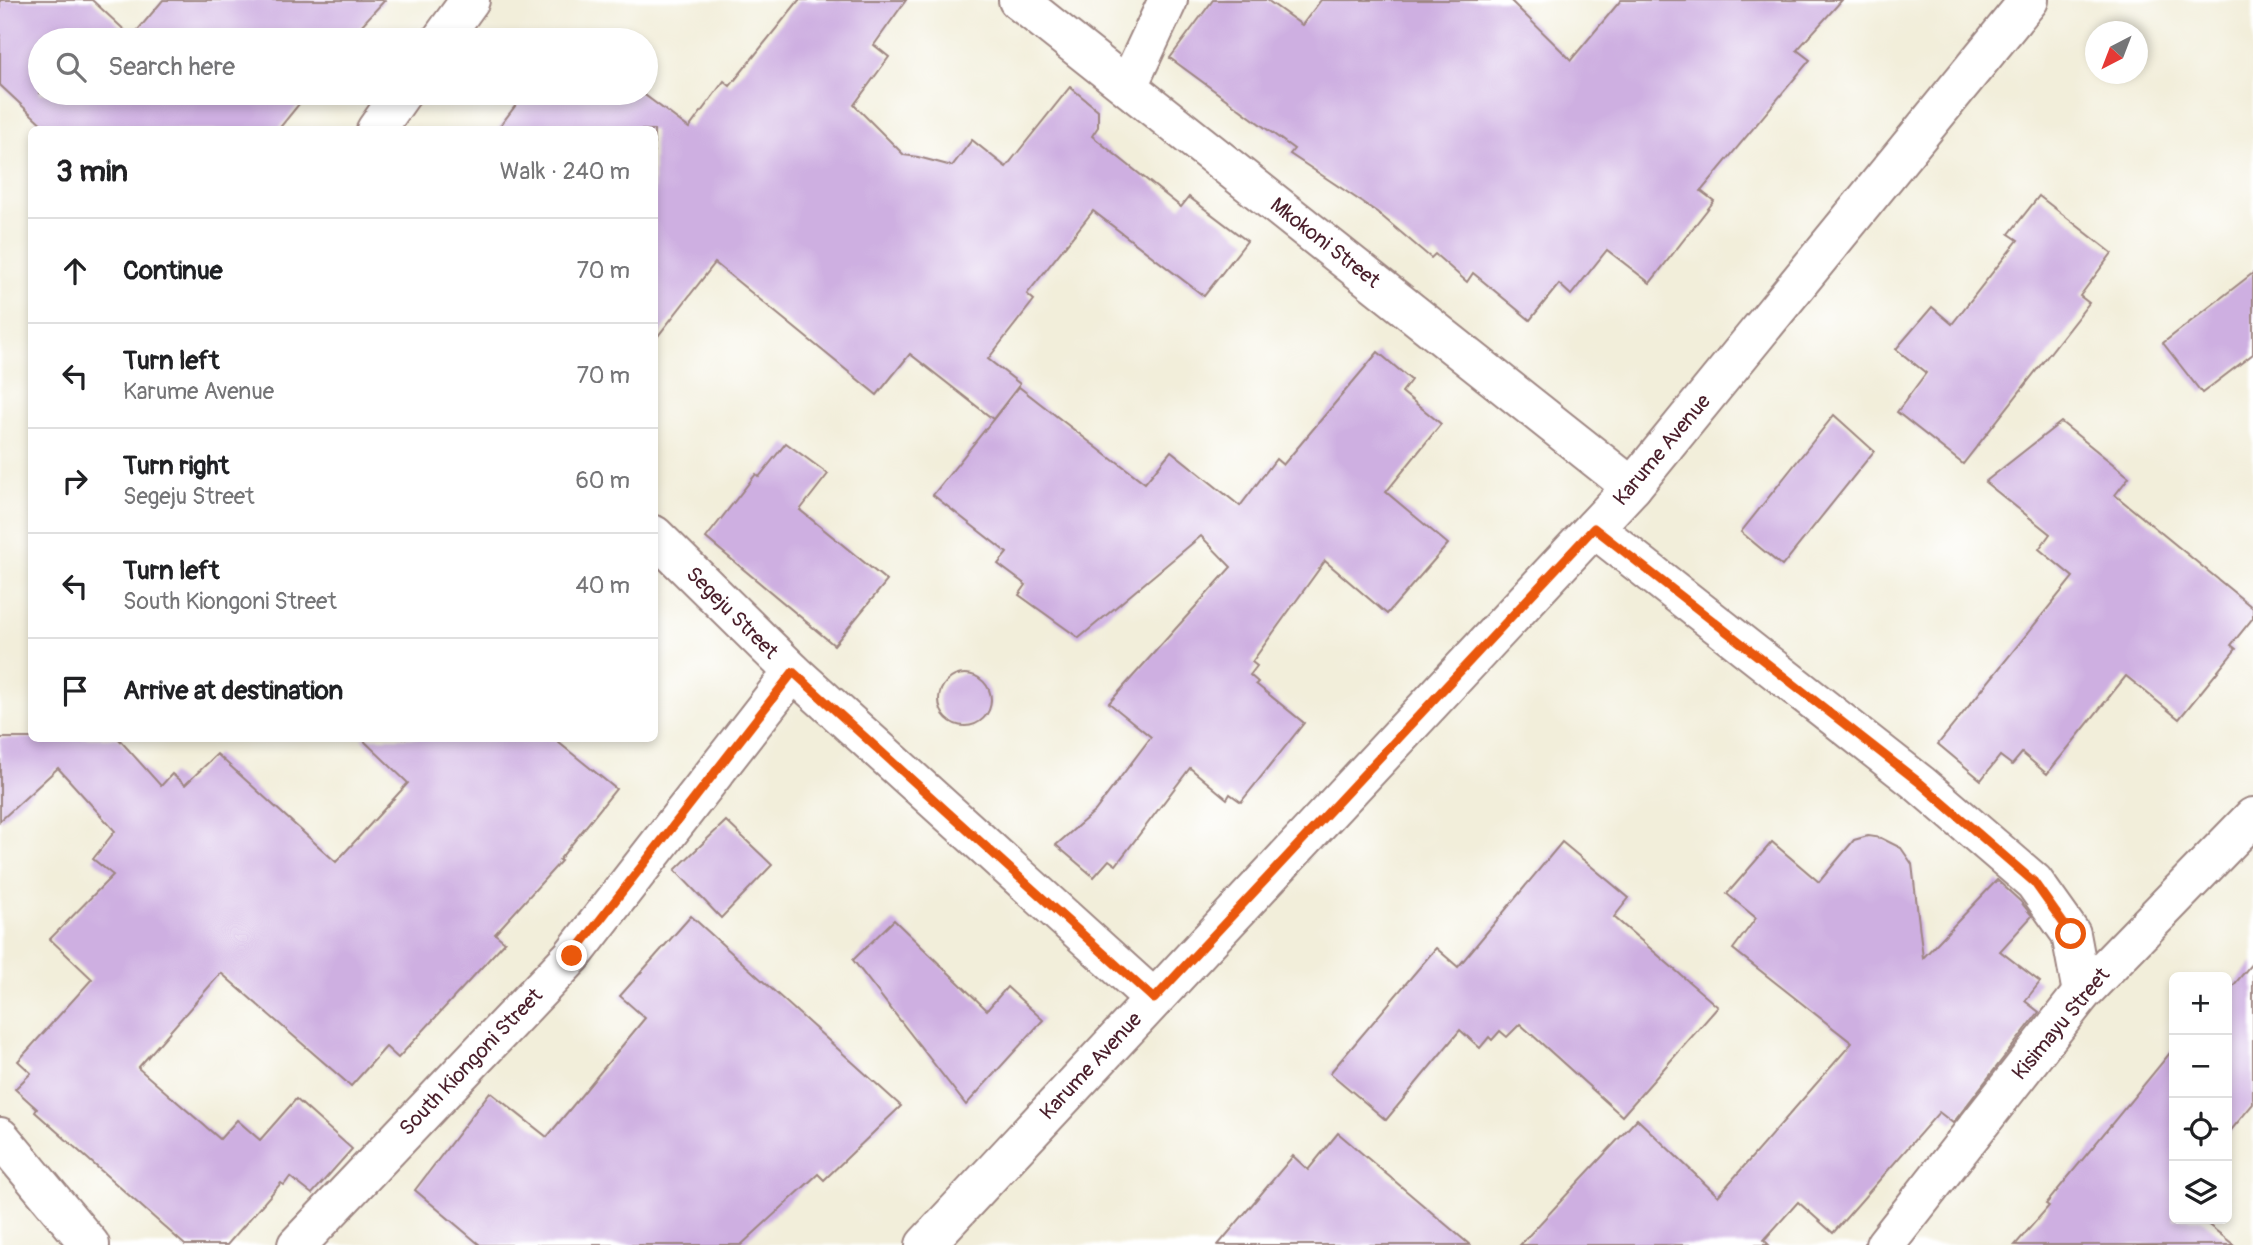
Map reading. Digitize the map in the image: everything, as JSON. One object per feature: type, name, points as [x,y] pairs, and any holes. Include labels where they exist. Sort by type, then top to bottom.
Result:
[{"type":"street","points":[[450,28],[470,0]]},
{"type":"street","name":"Mkokoni Street","points":[[1018,0],[1632,487]]},
{"type":"street","points":[[1128,86],[1168,0]]},
{"type":"street","name":"Karume Avenue","points":[[925,1245],[1632,487],[2029,0]]},
{"type":"street","points":[[379,126],[394,105]]},
{"type":"street","points":[[1594,528],[1920,783],[2034,882],[2071,934],[2082,993]]},
{"type":"street","name":"Segeju Street","points":[[658,539],[793,672],[1154,999]]},
{"type":"street","name":"South Kiongoni Street","points":[[297,1245],[572,956],[793,672]]},
{"type":"street","name":"Kisimayu Street","points":[[1885,1245],[2082,993],[2253,817]]},
{"type":"street","points":[[0,1138],[90,1245]]},
{"type":"building","points":[[0,0],[92,0],[122,28],[28,28],[28,105],[298,105],[281,126],[44,126],[0,85]]},
{"type":"building","points":[[163,0],[385,0],[359,28],[140,28]]},
{"type":"building","points":[[799,0],[906,0],[874,45],[889,57],[854,105],[904,155],[952,166],[972,140],[1006,167],[1070,87],[1098,110],[1098,127],[1092,136],[1181,207],[1189,197],[1247,241],[1204,296],[1093,211],[1027,294],[1034,300],[988,359],[1020,384],[993,419],[910,354],[877,395],[715,263],[658,336],[658,126],[500,126],[516,105],[658,105],[689,128],[724,81],[730,86]]},
{"type":"building","points":[[1213,0],[1267,0],[1302,25],[1321,0],[1510,0],[1571,60],[1621,0],[1842,0],[1797,50],[1810,60],[1701,191],[1714,201],[1650,283],[1607,250],[1571,295],[1559,284],[1530,320],[1473,273],[1467,282],[1435,254],[1431,258],[1377,212],[1290,154],[1294,149],[1170,58]]},
{"type":"building","points":[[2039,196],[2112,253],[2080,296],[2089,303],[1963,464],[1897,412],[1926,373],[1896,349],[1932,307],[1952,324],[2018,240],[2009,234]]},
{"type":"building","points":[[2253,273],[2253,354],[2202,393],[2163,343]]},
{"type":"building","points":[[1378,352],[1411,380],[1402,392],[1441,424],[1386,492],[1448,544],[1387,614],[1325,561],[1252,662],[1257,666],[1250,675],[1258,682],[1256,684],[1304,723],[1241,802],[1230,794],[1227,799],[1190,768],[1116,865],[1109,860],[1094,877],[1056,845],[1095,811],[1151,737],[1109,703],[1231,567],[1201,536],[1079,638],[1019,595],[1026,585],[998,564],[1007,553],[933,495],[1019,387],[1145,483],[1171,451],[1240,506],[1276,459],[1283,465]]},
{"type":"building","points":[[1834,415],[1874,451],[1782,566],[1741,532]]},
{"type":"building","points":[[2061,422],[2129,477],[2115,495],[2253,608],[2253,618],[2231,645],[2236,649],[2179,719],[2126,676],[2047,774],[2022,753],[2012,765],[2000,756],[1981,780],[1938,744],[2073,577],[2039,549],[2050,534],[1985,482]]},
{"type":"building","points":[[786,443],[828,474],[800,510],[887,581],[834,645],[706,538],[756,474],[759,477]]},
{"type":"building","points":[[965,674],[975,676],[983,682],[989,690],[989,710],[983,718],[975,724],[965,726],[955,724],[947,718],[941,710],[939,700],[941,690],[947,682],[955,676]]},
{"type":"building","points":[[0,738],[28,738],[28,742],[122,742],[161,786],[172,774],[185,785],[217,754],[336,862],[408,783],[365,742],[558,742],[616,789],[559,860],[561,861],[495,934],[505,942],[398,1058],[386,1047],[351,1086],[221,973],[138,1068],[220,1139],[237,1120],[260,1140],[296,1099],[352,1149],[312,1194],[290,1177],[284,1185],[281,1183],[227,1245],[185,1245],[35,1112],[37,1109],[15,1089],[31,1073],[18,1061],[92,979],[50,939],[113,875],[93,859],[115,831],[58,768],[0,821]]},
{"type":"building","points":[[726,821],[772,865],[721,918],[675,870]]},
{"type":"building","points":[[1868,836],[1881,838],[1901,848],[1912,864],[1923,958],[1997,880],[2032,916],[2000,951],[2040,982],[2025,1001],[2039,1012],[1953,1123],[1939,1112],[1833,1233],[1798,1202],[1764,1240],[1769,1245],[1520,1245],[1637,1119],[1718,1196],[1852,1043],[1733,949],[1756,918],[1727,894],[1772,842],[1819,882],[1854,840]]},
{"type":"building","points":[[1562,842],[1629,898],[1614,917],[1718,1007],[1622,1116],[1520,1024],[1507,1037],[1500,1031],[1492,1040],[1489,1037],[1480,1048],[1460,1030],[1386,1120],[1330,1073],[1436,948],[1458,967]]},
{"type":"building","points":[[691,916],[901,1106],[824,1180],[818,1174],[741,1245],[480,1245],[415,1190],[490,1092],[547,1137],[645,1018],[620,996]]},
{"type":"building","points":[[894,920],[987,1010],[1007,987],[1043,1020],[966,1105],[853,960]]},
{"type":"building","points":[[2253,962],[2253,1104],[2232,1129],[2232,1035],[2232,987]]},
{"type":"building","points":[[2169,1054],[2169,1224],[2207,1224],[2234,1245],[2015,1245],[2049,1206],[2046,1204]]},
{"type":"building","points":[[1338,1133],[1470,1245],[1218,1245],[1293,1156],[1308,1170]]},
{"type":"route","points":[[572,956],[793,672],[1154,999],[1594,528],[1920,783],[2034,882],[2071,934]]}]
